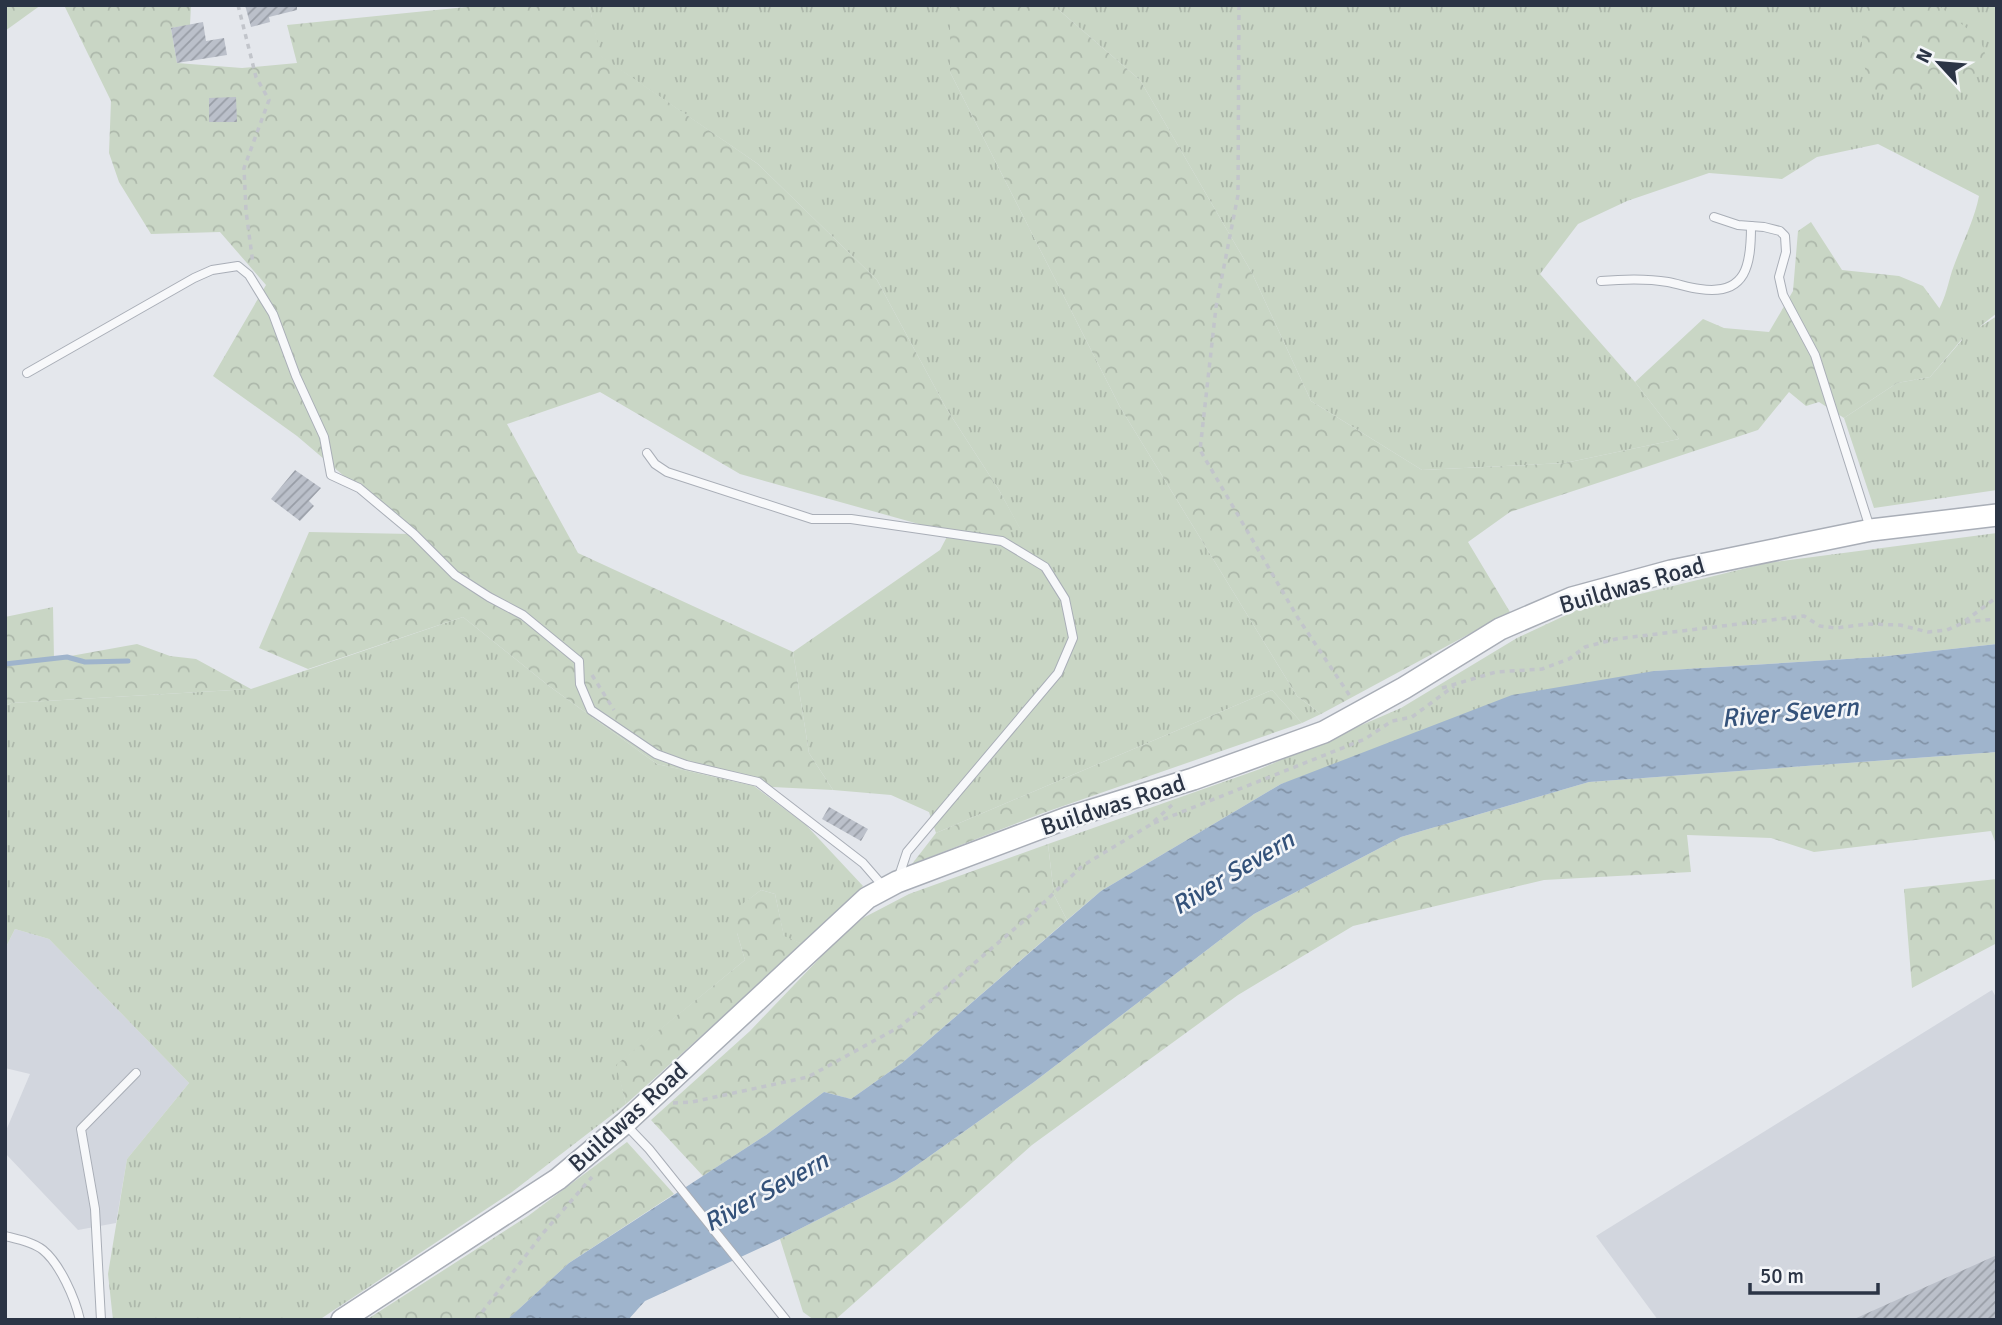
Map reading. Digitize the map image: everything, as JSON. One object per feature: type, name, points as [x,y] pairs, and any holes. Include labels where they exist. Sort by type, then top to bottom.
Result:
[{"type":"street","name":"Buildwas Road","points":[[342,1320],[558,1179],[625,1123],[867,898],[891,885],[1067,818],[1193,779],[1324,732],[1404,688],[1500,629],[1572,598],[1671,571],[1871,530],[1997,515]]},
{"type":"lane","points":[[1714,217],[1738,225],[1780,232],[1785,236],[1786,252],[1779,278],[1783,295],[1815,355],[1871,530]]},
{"type":"lane","points":[[1601,281],[1647,279],[1697,289],[1726,290],[1737,282],[1748,266],[1751,226]]},
{"type":"lane","points":[[27,373],[194,278],[212,270],[238,266],[248,275],[273,314],[296,376],[324,437],[331,475],[359,488],[414,534],[455,575],[523,615],[562,645],[579,661],[580,684],[591,710],[656,754],[686,765],[758,782],[891,885],[907,852],[1058,673],[1073,638],[1065,599],[1045,566],[1002,541],[851,519],[812,519],[667,472],[655,464],[647,453]]},
{"type":"lane","points":[[101,1320],[95,1209],[81,1129],[136,1073]]},
{"type":"lane","points":[[625,1123],[649,1149],[786,1320]]},
{"type":"lane","points":[[5,1236],[43,1250],[65,1281],[77,1304],[80,1320]]},
{"type":"path","points":[[238,5],[256,77],[269,100],[244,168],[247,223],[254,269]]},
{"type":"path","points":[[1239,5],[1238,195],[1216,307],[1200,450],[1298,618],[1360,711]]},
{"type":"path","points":[[1432,691],[1496,672],[1542,669],[1569,659],[1585,647],[1616,639],[1804,617],[1820,626],[1836,628],[1868,624],[1900,625],[1928,632],[1947,630],[1965,622],[1997,597]]},
{"type":"path","points":[[1965,622],[1997,619]]},
{"type":"path","points":[[589,670],[616,713]]},
{"type":"path","points":[[657,1093],[667,1103],[692,1102],[808,1077],[901,1026],[1034,912],[1082,866],[1150,825],[1187,792],[1193,779]]},
{"type":"path","points":[[476,1320],[544,1232],[597,1171]]},
{"type":"shaded area","points":[[15,929],[49,939],[189,1083],[127,1159],[116,1223],[78,1230],[5,1153],[5,1133],[30,1074],[5,1068],[5,949]]},
{"type":"shaded area","points":[[1992,990],[1997,999],[1997,1320],[1658,1320],[1596,1236]]},
{"type":"green space","points":[[5,5],[41,5],[5,31]]},
{"type":"green space","points":[[64,5],[191,5],[190,25],[171,28],[177,63],[242,68],[297,63],[287,25],[486,5],[589,5],[601,56],[758,164],[877,280],[946,408],[999,490],[1021,530],[950,531],[933,528],[740,474],[600,392],[507,424],[578,553],[793,652],[809,753],[833,790],[754,786],[657,764],[549,686],[463,617],[308,669],[259,648],[309,532],[412,534],[297,436],[213,376],[266,285],[220,232],[151,234],[119,182],[109,153],[111,101]]},
{"type":"green space","points":[[589,5],[950,5],[950,72],[1120,407],[1297,696],[1321,714],[1302,723],[1272,690],[936,833],[929,812],[891,795],[833,790],[809,753],[793,652],[940,550],[950,531],[1020,529],[999,490],[946,408],[877,280],[758,164],[600,56]]},
{"type":"green space","points":[[950,5],[1053,5],[1140,80],[1252,273],[1311,401],[1422,470],[1565,463],[1679,439],[1635,382],[1703,319],[1724,328],[1769,332],[1793,291],[1798,231],[1811,222],[1842,270],[1899,276],[1923,286],[1962,339],[1930,377],[1897,383],[1844,418],[1819,402],[1806,406],[1789,392],[1758,430],[1510,512],[1468,542],[1510,612],[1321,714],[1297,696],[1120,407],[950,72]]},
{"type":"green space","points":[[1053,5],[1997,5],[1997,313],[1978,328],[1997,316],[1997,490],[1874,508],[1844,418],[1897,383],[1930,377],[1962,340],[1939,309],[1979,196],[1878,144],[1817,157],[1782,179],[1709,173],[1627,201],[1578,224],[1540,274],[1635,382],[1679,439],[1565,463],[1422,470],[1311,401],[1252,273],[1140,80]]},
{"type":"green space","points":[[1865,5],[1938,5],[1980,39],[1988,62],[1974,76],[1903,94],[1868,89],[1862,48],[1862,9]]},
{"type":"green space","points":[[1997,533],[1997,644],[1879,657],[1654,671],[1281,784],[1101,891],[1067,920],[1054,895],[1048,844],[1260,769],[1401,708],[1517,638],[1579,609],[1767,563]]},
{"type":"green space","points":[[53,607],[54,659],[137,644],[170,656],[196,659],[251,689],[11,703],[5,706],[5,617]]},
{"type":"green space","points":[[463,617],[549,686],[657,764],[754,786],[806,825],[863,886],[803,944],[784,937],[775,894],[761,890],[738,908],[737,933],[745,960],[617,1065],[626,1104],[512,1192],[319,1320],[113,1320],[108,1274],[127,1159],[189,1083],[49,939],[15,929],[5,949],[5,706],[11,703],[251,689]]},
{"type":"green space","points":[[1272,690],[1302,723],[1043,813],[912,864],[936,833]]},
{"type":"green space","points":[[1997,752],[1997,847],[1991,831],[1814,852],[1771,838],[1687,835],[1691,872],[1544,880],[1353,926],[1238,995],[1032,1145],[835,1320],[814,1320],[803,1312],[780,1239],[896,1180],[1034,1082],[1254,914],[1401,837],[1589,782]]},
{"type":"green space","points":[[1048,844],[1054,895],[1067,920],[902,1063],[851,1099],[824,1092],[766,1135],[703,1176],[651,1120],[750,1031],[837,940],[863,918],[909,894]]},
{"type":"green space","points":[[1997,879],[1997,943],[1912,988],[1904,889]]},
{"type":"green space","points":[[761,890],[775,894],[784,936],[803,944],[626,1104],[616,1065],[745,960],[737,933],[737,908]]},
{"type":"green space","points":[[627,1142],[674,1194],[569,1263],[507,1320],[366,1320],[528,1216]]},
{"type":"water","name":"River Severn","points":[[1997,644],[1997,752],[1589,782],[1401,837],[1254,914],[1034,1082],[896,1180],[780,1239],[645,1301],[628,1320],[507,1320],[569,1263],[766,1135],[824,1092],[851,1099],[902,1063],[1101,891],[1281,784],[1512,695],[1654,671],[1879,657]]},
{"type":"building","points":[[245,5],[297,5],[297,10],[269,17],[270,22],[251,27]]},
{"type":"building","points":[[203,22],[206,41],[224,38],[227,55],[177,63],[171,28]]},
{"type":"building","points":[[236,97],[237,122],[209,122],[209,98]]},
{"type":"building","points":[[295,470],[321,488],[309,501],[314,506],[300,521],[271,499]]},
{"type":"building","points":[[829,807],[868,829],[861,841],[822,819]]},
{"type":"building","points":[[1997,1255],[1997,1320],[1852,1320]]},
{"type":"waterway","points":[[5,664],[67,657],[85,662],[128,661]]}]
